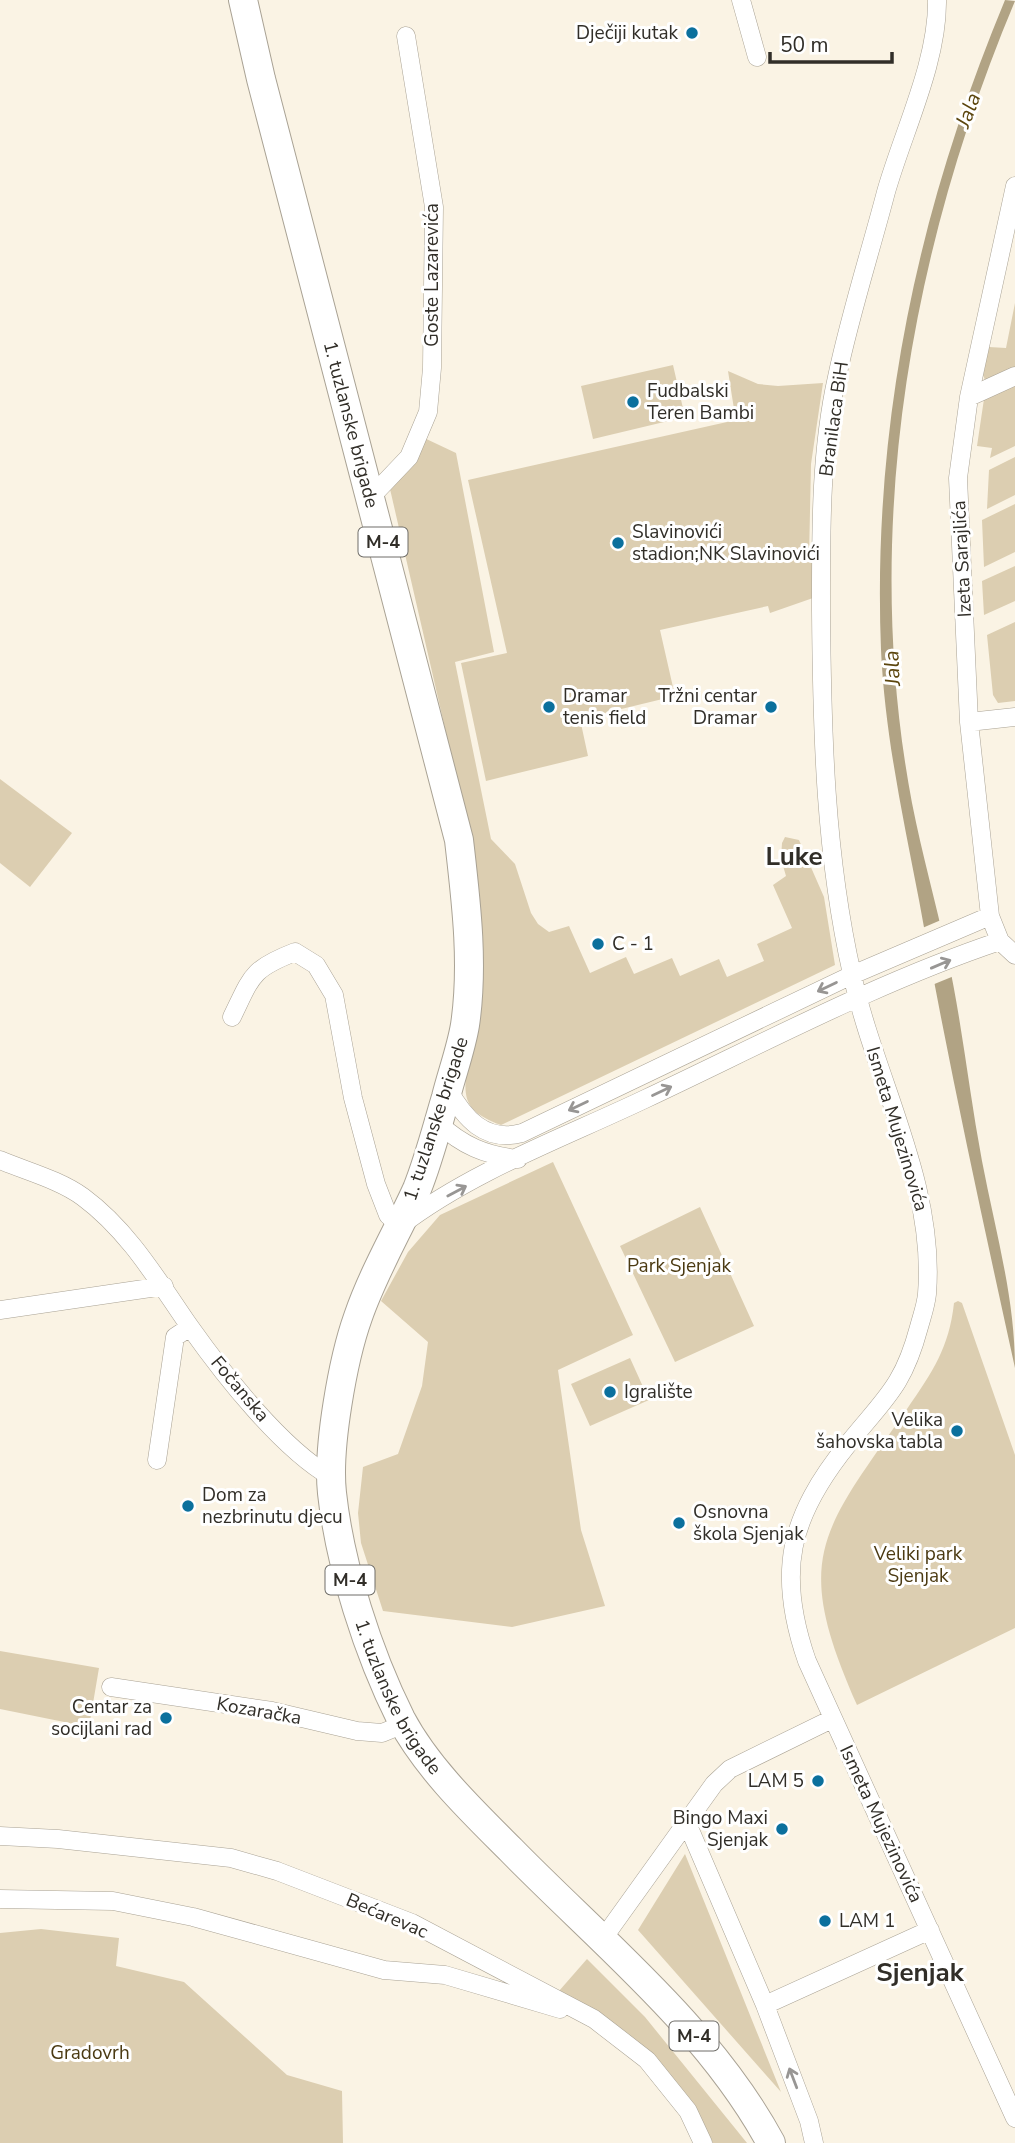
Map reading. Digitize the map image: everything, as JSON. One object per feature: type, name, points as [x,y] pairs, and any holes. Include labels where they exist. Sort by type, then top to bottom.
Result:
[{"type":"main road","name":"1. tuzlanske brigade","points":[[243,0],[261,79],[372,497],[459,840],[470,979],[465,1026],[419,1182],[358,1316],[342,1372],[331,1478],[338,1531],[348,1572],[373,1656],[404,1724],[475,1814],[602,1940],[708,2051],[755,2113],[771,2143]]},
{"type":"street","points":[[741,0],[757,57]]},
{"type":"street","name":"Branilaca BiH","points":[[859,999],[835,890],[826,802],[821,611],[825,455],[836,378],[893,169],[938,28],[937,0]]},
{"type":"street","name":"Goste Lazarevića","points":[[372,497],[409,457],[428,412],[432,368],[434,207],[406,36]]},
{"type":"street","name":"Izeta Sarajlića","points":[[1015,186],[969,397],[958,478],[969,722],[990,916],[1000,941],[1015,955]]},
{"type":"street","points":[[969,397],[1015,376]]},
{"type":"street","points":[[969,722],[1015,717]]},
{"type":"street","points":[[448,1089],[467,1118],[477,1126],[499,1136],[522,1133],[852,975],[990,916]]},
{"type":"street","points":[[232,1017],[253,973],[271,961],[295,952],[316,965],[334,995],[353,1098],[376,1184],[388,1215],[400,1226],[421,1210],[518,1159],[859,999],[1000,941]]},
{"type":"street","name":"Ismeta Mujezinovića","points":[[859,999],[921,1201],[929,1255],[927,1299],[904,1374],[822,1479],[794,1538],[789,1581],[792,1608],[807,1661],[832,1719],[1015,2118]]},
{"type":"street","points":[[438,1123],[457,1140],[476,1150],[518,1159]]},
{"type":"street","name":"Fočanska","points":[[0,1160],[82,1196],[129,1240],[164,1286],[190,1328],[280,1437],[308,1464],[331,1478]]},
{"type":"street","points":[[0,1310],[164,1286]]},
{"type":"street","points":[[157,1460],[175,1337],[190,1328]]},
{"type":"street","name":"Kozaračka","points":[[111,1687],[272,1711],[357,1731],[382,1733],[404,1724]]},
{"type":"street","points":[[602,1940],[713,1784],[730,1769],[832,1719]]},
{"type":"street","points":[[687,1823],[765,2005],[809,2121],[814,2143]]},
{"type":"street","name":"Bećarevac","points":[[0,1836],[58,1839],[231,1858],[277,1871],[412,1923],[594,2019],[647,2060],[688,2111],[703,2143]]},
{"type":"street","points":[[0,1899],[113,1901],[193,1917],[384,1970],[445,1975],[594,2019]]},
{"type":"street","points":[[765,2005],[930,1930]]},
{"type":"green space","points":[[1015,303],[1015,369],[985,380],[983,375],[989,347],[1006,348]]},
{"type":"green space","name":"Fudbalski Teren Bambi","points":[[673,365],[685,417],[593,439],[581,386]]},
{"type":"green space","points":[[728,371],[758,384],[778,386],[823,383],[811,464],[809,559],[819,556],[813,598],[770,613],[768,606],[660,630],[675,696],[580,719],[588,756],[486,781],[461,663],[507,653],[468,480],[727,422],[725,411],[734,409]]},
{"type":"green space","points":[[1015,383],[1015,446],[990,458],[992,448],[977,446],[984,399]]},
{"type":"green space","points":[[420,436],[456,453],[494,652],[455,662],[491,839],[515,864],[531,913],[538,924],[549,932],[569,926],[590,973],[626,957],[634,974],[672,958],[680,976],[719,959],[727,977],[764,961],[757,944],[792,928],[773,885],[786,876],[781,859],[785,837],[799,840],[824,897],[835,965],[501,1125],[473,1109],[466,1094],[468,1061],[456,776],[390,489]]},
{"type":"green space","points":[[1015,457],[1015,495],[987,509],[989,470]]},
{"type":"green space","points":[[1015,504],[1015,552],[984,567],[982,520]]},
{"type":"green space","points":[[1015,566],[1015,601],[984,615],[982,581]]},
{"type":"green space","points":[[1015,622],[1015,701],[998,703],[993,695],[987,635]]},
{"type":"green space","points":[[0,779],[72,833],[30,887],[0,863]]},
{"type":"green space","points":[[553,1162],[633,1335],[558,1370],[581,1530],[605,1606],[512,1627],[383,1611],[361,1543],[358,1513],[363,1467],[398,1454],[422,1386],[428,1342],[381,1301],[408,1252],[440,1215]]},
{"type":"green space","name":"Park Sjenjak","points":[[700,1207],[754,1326],[675,1362],[620,1246]]},
{"type":"green space","name":"Veliki park Sjenjak","points":[[954,1303],[962,1303],[1015,1455],[1015,1628],[857,1705],[837,1655],[825,1613],[821,1579],[825,1548],[836,1518],[854,1487],[932,1371],[944,1346]]},
{"type":"green space","name":"Igralište","points":[[630,1358],[649,1400],[590,1426],[571,1384]]},
{"type":"green space","points":[[0,1651],[99,1668],[89,1727],[0,1709]]},
{"type":"green space","points":[[685,1854],[781,2092],[638,1930]]},
{"type":"green space","name":"Gradovrh","points":[[41,1929],[119,1938],[116,1966],[184,1982],[287,2075],[342,2091],[343,2143],[0,2143],[0,1933]]},
{"type":"green space","points":[[587,1959],[645,2017],[747,2143],[713,2143],[693,2106],[559,1991]]},
{"type":"water","name":"Jala","points":[[1005,0],[1015,1],[978,97],[947,195],[922,294],[905,395],[894,497],[892,599],[897,701],[912,803],[952,980],[982,1161],[1008,1289],[1015,1368],[953,1076],[895,776],[883,682],[880,565],[884,482],[893,400],[907,318],[925,238],[948,158],[974,79]]},
{"type":"pier","points":[[941,920],[954,976],[932,985],[920,929]]},
{"type":"place","name":"Dječiji kutak","points":[[692,33]]},
{"type":"place","name":"Fudbalski Teren Bambi","points":[[633,402]]},
{"type":"place","name":"Slavinovići stadion;NK Slavinovići","points":[[618,543]]},
{"type":"place","name":"Dramar tenis field","points":[[549,707]]},
{"type":"place","name":"Tržni centar Dramar","points":[[771,707]]},
{"type":"place","name":"C - 1","points":[[598,944]]},
{"type":"place","name":"Igralište","points":[[610,1392]]},
{"type":"place","name":"Velika šahovska tabla","points":[[957,1431]]},
{"type":"place","name":"Dom za nezbrinutu djecu","points":[[188,1506]]},
{"type":"place","name":"Osnovna škola Sjenjak","points":[[679,1523]]},
{"type":"place","name":"Centar za socijlani rad","points":[[166,1718]]},
{"type":"place","name":"LAM 5","points":[[818,1781]]},
{"type":"place","name":"Bingo Maxi Sjenjak","points":[[782,1829]]},
{"type":"place","name":"LAM 1","points":[[825,1921]]},
{"type":"district","name":"Luke","points":[[794,856]]},
{"type":"district","name":"Sjenjak","points":[[920,1972]]}]
